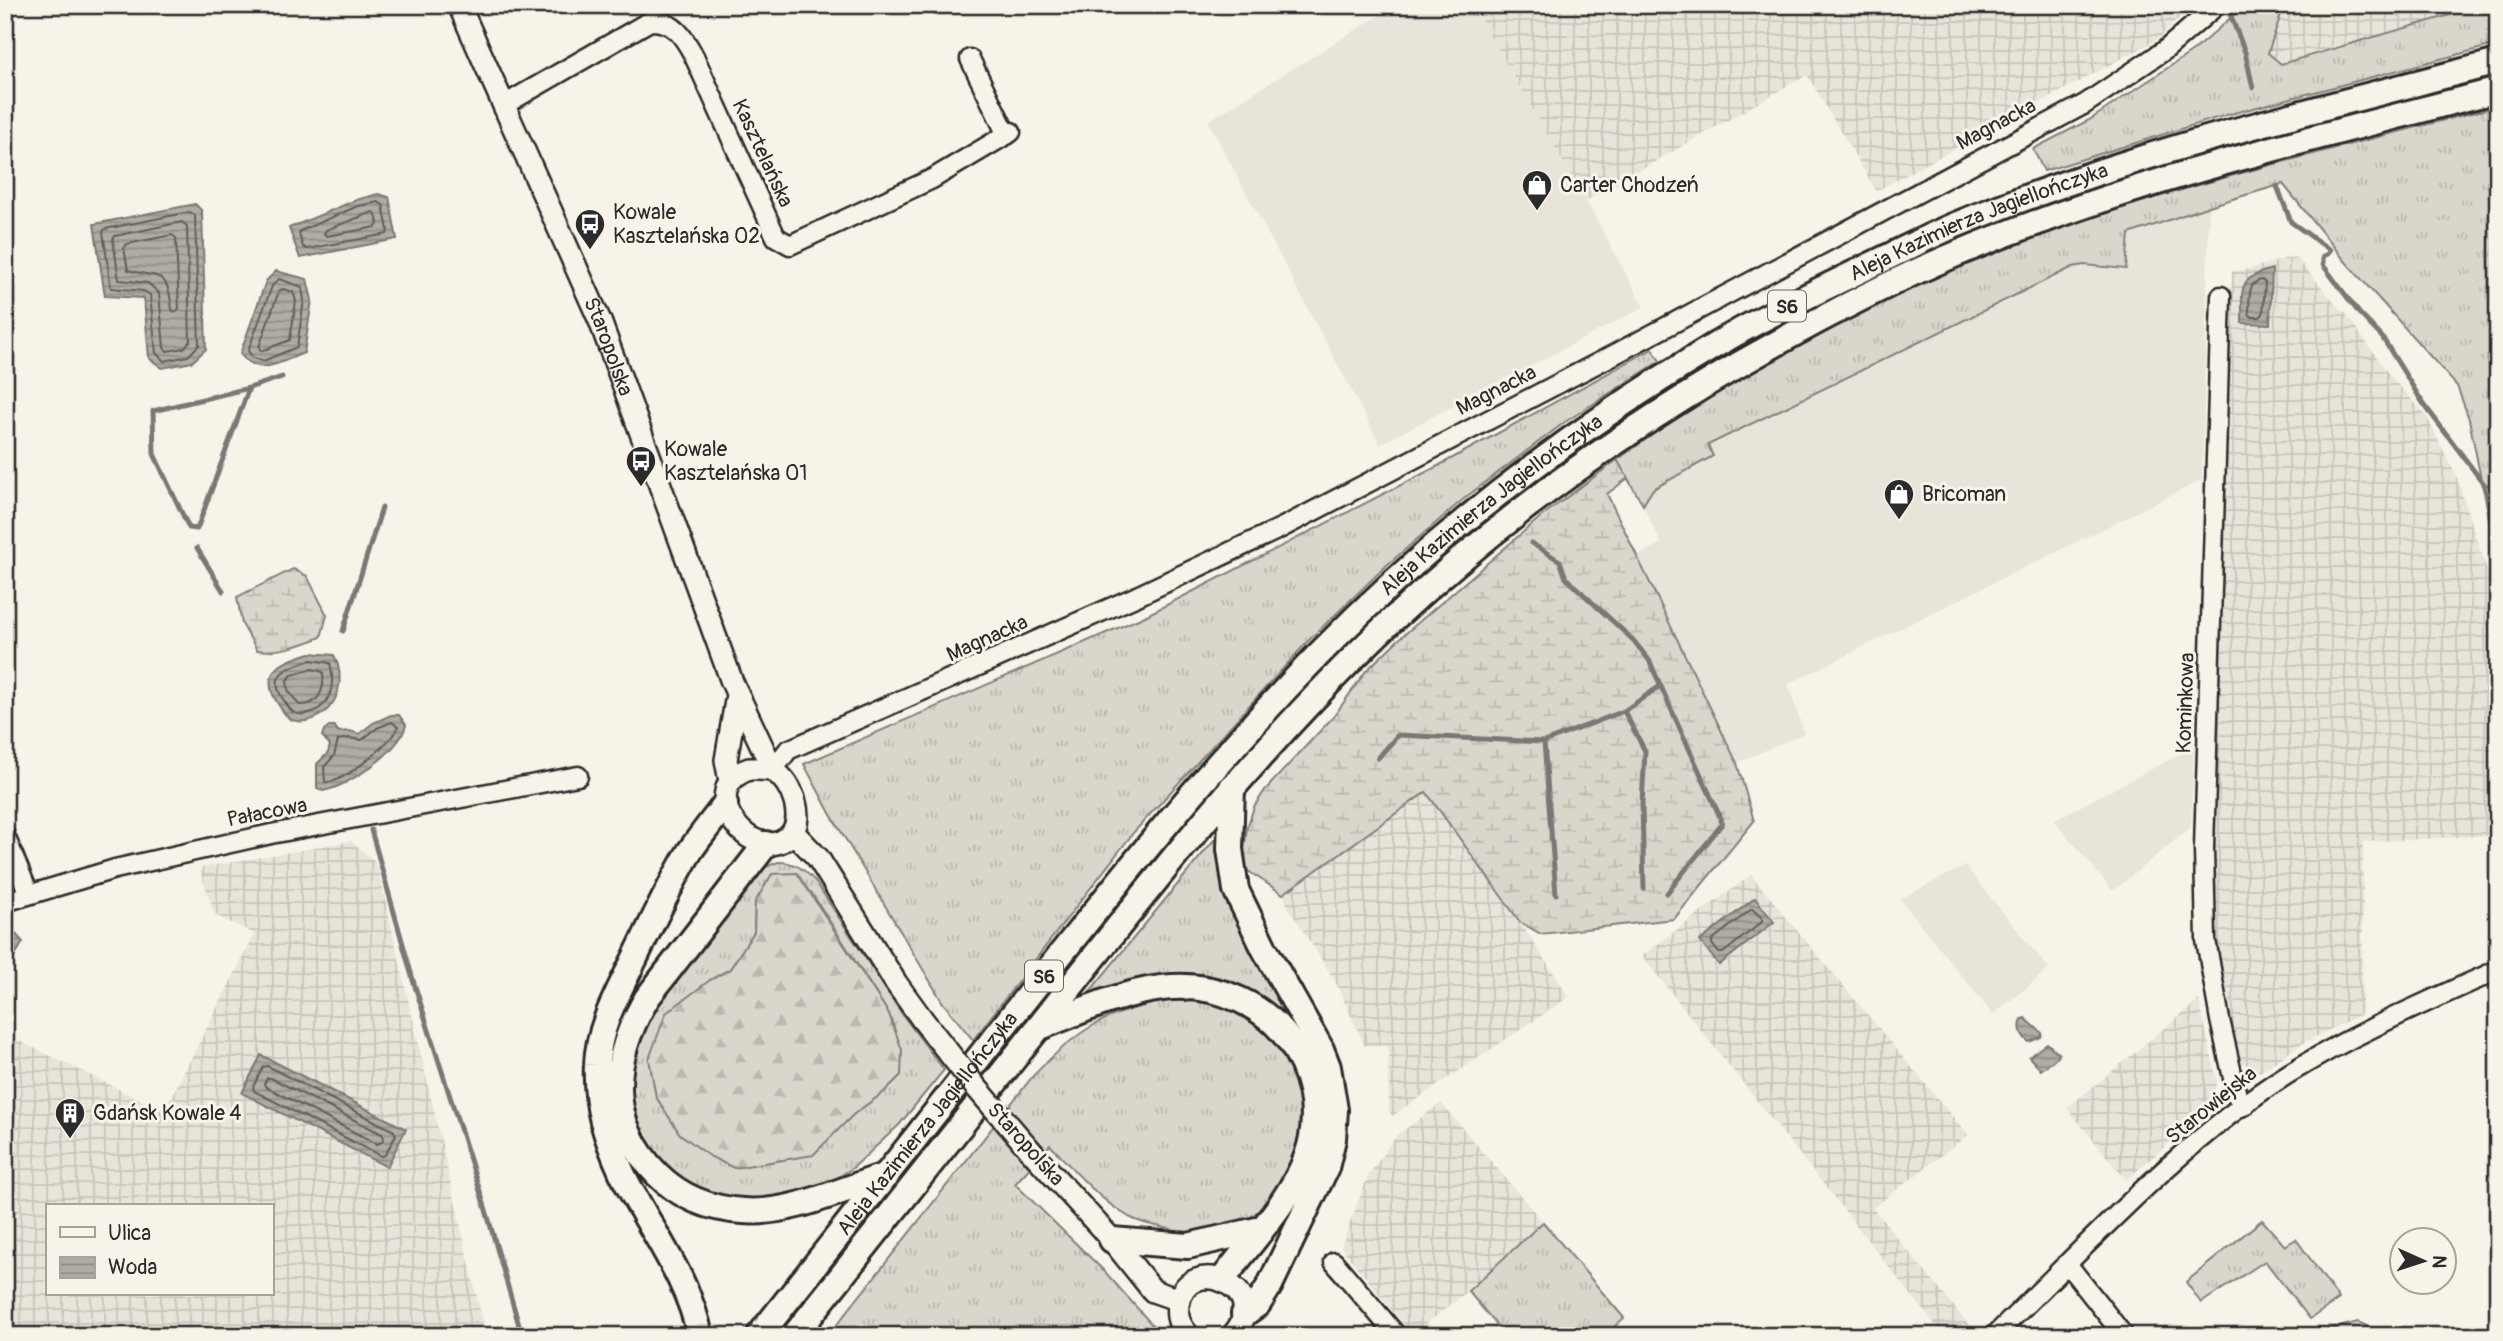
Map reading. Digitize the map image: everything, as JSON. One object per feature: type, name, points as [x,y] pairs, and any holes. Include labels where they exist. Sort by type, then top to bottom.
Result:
[{"type":"highway","name":"Aleja Kazimierza Jagiellończyka","points":[[759,1336],[1175,813],[1320,653],[1398,579],[1477,510],[1575,436],[1713,346],[1786,306],[1947,229],[2050,187],[2228,132],[2498,62]]},
{"type":"highway","name":"Aleja Kazimierza Jagiellończyka","points":[[794,1336],[1232,787],[1387,625],[1455,563],[1526,506],[1672,404],[1805,326],[1949,257],[2041,219],[2120,192],[2498,90]]},
{"type":"highway","points":[[1232,787],[1230,849],[1236,890],[1264,948],[1321,1049],[1328,1067],[1335,1110],[1333,1139],[1325,1168],[1304,1216],[1270,1285],[1258,1304],[1238,1325]]},
{"type":"highway","points":[[700,1336],[687,1290],[622,1173],[604,1130],[597,1094],[597,1062],[601,1036],[612,1004],[672,882],[727,792]]},
{"type":"highway","points":[[766,844],[647,998],[637,1015],[624,1048],[620,1076],[623,1122],[635,1148],[646,1163],[676,1190],[706,1205],[724,1209],[763,1211],[783,1208],[887,1175]]},
{"type":"highway","points":[[1039,1027],[1122,996],[1163,988],[1196,988],[1223,992],[1250,1004],[1273,1020],[1291,1041],[1311,1088],[1315,1116],[1307,1157],[1299,1175],[1223,1279]]},
{"type":"highway","points":[[1112,1240],[1188,1246],[1261,1229]]},
{"type":"main road","name":"Staropolska","points":[[459,5],[621,372],[737,695],[773,771]]},
{"type":"main road","name":"Staropolska","points":[[727,792],[726,760],[737,695]]},
{"type":"main road","points":[[749,769],[773,771],[783,778],[796,808],[796,824],[793,832],[777,843],[766,844],[745,835],[735,824],[727,792],[738,773],[749,769]]},
{"type":"main road","name":"Staropolska","points":[[793,832],[818,858],[896,983],[975,1086],[1112,1240],[1153,1291],[1179,1300]]},
{"type":"main road","points":[[1189,1336],[1179,1322],[1179,1300],[1184,1291],[1202,1278],[1223,1279],[1239,1293],[1243,1303],[1238,1325]]},
{"type":"street","name":"Magnacka","points":[[773,771],[788,750],[1147,592],[1283,527],[1617,353],[2085,104],[2165,50],[2217,5]]},
{"type":"street","name":"Kasztelańska","points":[[504,105],[650,21],[657,21],[676,30],[682,34],[694,57],[776,237],[790,244],[932,179],[1009,134],[970,60]]},
{"type":"street","name":"Kominkowa","points":[[2221,296],[2204,924],[2236,1096],[2244,1106]]},
{"type":"street","name":"Pałacowa","points":[[5,902],[115,869],[271,834],[578,776]]},
{"type":"street","points":[[5,836],[29,894]]},
{"type":"street","name":"Starowiejska","points":[[1994,1336],[2120,1212],[2177,1161],[2288,1074],[2340,1044],[2498,970]]},
{"type":"street","points":[[1334,1262],[1397,1336]]},
{"type":"street","points":[[2068,1265],[2124,1336]]},
{"type":"shaded area","points":[[1396,5],[1472,5],[1644,307],[1380,444],[1208,121]]},
{"type":"shaded area","points":[[1472,5],[2192,5],[2158,39],[1876,191],[1807,75],[1586,201]]},
{"type":"shaded area","points":[[2284,5],[2485,5],[2281,64],[2268,53]]},
{"type":"shaded area","points":[[2209,206],[2202,480],[1788,684],[1804,733],[1737,763],[1637,556],[1661,543],[1643,505],[1653,489],[1713,457],[1708,446],[2073,267],[2084,265],[2129,234]]},
{"type":"shaded area","points":[[2295,256],[2344,311],[2390,376],[2426,415],[2457,478],[2498,597],[2498,835],[2363,842],[2362,1014],[2303,1043],[2260,1072],[2237,1060],[2211,915],[2232,271],[2246,270]]},
{"type":"shaded area","points":[[2498,476],[2498,569],[2483,489]]},
{"type":"shaded area","points":[[2194,747],[2191,827],[2113,891],[2054,820]]},
{"type":"shaded area","points":[[1426,792],[1520,922],[1569,997],[1392,1116],[1389,1111],[1388,1046],[1365,1046],[1334,979],[1289,909],[1283,894]]},
{"type":"shaded area","points":[[351,841],[377,864],[486,1336],[5,1336],[5,1034],[164,1111],[255,934],[215,915],[199,868]]},
{"type":"shaded area","points":[[1965,866],[2049,969],[1993,1015],[1900,899]]},
{"type":"shaded area","points":[[1751,875],[1968,1135],[1873,1208],[1972,1329],[1965,1336],[1944,1336],[1642,956]]},
{"type":"shaded area","points":[[2199,1000],[2217,1081],[2210,1108],[2126,1180],[2067,1108]]},
{"type":"shaded area","points":[[1441,1103],[1543,1222],[1468,1291],[1412,1335],[1341,1247],[1368,1176],[1396,1136]]},
{"type":"green space","points":[[2245,5],[2284,5],[2268,53],[2281,64],[2485,5],[2498,5],[2498,44],[2223,116],[2044,171],[2033,149],[2091,119],[2193,51]]},
{"type":"green space","points":[[2498,106],[2498,476],[2483,489],[2469,419],[2457,386],[2346,262],[2283,184],[2129,234],[2126,269],[2084,265],[2073,267],[1708,445],[1713,456],[1653,489],[1643,505],[1617,460],[1738,378],[1781,353],[1867,306],[1956,266],[2022,241],[2156,197]]},
{"type":"green space","points":[[1652,349],[1660,361],[1565,422],[1466,497],[1386,566],[1308,641],[1134,832],[973,1040],[943,1003],[830,813],[804,764],[1143,617],[1438,466]]},
{"type":"green space","points":[[1617,460],[1628,478],[1607,494],[1737,763],[1754,821],[1674,919],[1541,934],[1520,922],[1426,792],[1283,894],[1245,869],[1247,828],[1254,807],[1265,790],[1334,716],[1366,671],[1543,515]]},
{"type":"green space","points":[[293,569],[307,576],[327,615],[321,637],[282,649],[257,650],[242,624],[237,597]]},
{"type":"green space","points":[[1227,824],[1223,849],[1301,1034],[1276,1009],[1251,992],[1226,981],[1199,975],[1172,975],[1143,980],[1113,988],[1082,1001]]},
{"type":"green space","points":[[778,862],[789,863],[803,870],[815,881],[904,1017],[944,1070],[899,1125],[854,1167],[826,1185],[781,1199],[725,1200],[681,1183],[643,1143],[628,1091],[628,1076],[645,1019],[761,869]],"holes":[[[811,892],[889,1014],[901,1075],[884,1092],[854,1114],[764,1162],[734,1168],[710,980],[730,969],[754,932],[755,902]]]},
{"type":"green space","points":[[797,873],[889,1014],[902,1050],[901,1075],[884,1092],[854,1114],[813,1155],[734,1168],[711,1157],[680,1134],[656,1097],[649,1059],[666,1013],[710,980],[730,969],[754,932],[755,902],[772,874]]},
{"type":"green space","points":[[1169,1000],[1232,1009],[1265,1030],[1288,1060],[1300,1096],[1302,1133],[1295,1159],[1266,1203],[1248,1219],[1230,1227],[1170,1235],[1171,1229],[1129,1217],[1107,1202],[1050,1145],[1015,1184],[1106,1273],[1162,1336],[828,1336],[1033,1076],[1049,1060],[1079,1035],[1109,1017]]},
{"type":"green space","points":[[2262,1220],[2285,1246],[2296,1239],[2339,1299],[2310,1319],[2265,1261],[2201,1303],[2186,1282]]},
{"type":"green space","points":[[1543,1222],[1624,1318],[1604,1336],[1506,1336],[1468,1291]]},
{"type":"green space","points":[[2358,1322],[2388,1336],[2321,1336],[2327,1330]]},
{"type":"water","points":[[378,194],[389,197],[397,239],[300,258],[289,228],[356,200]]},
{"type":"water","points":[[195,204],[202,211],[206,349],[192,362],[162,368],[149,358],[144,298],[105,296],[94,224]]},
{"type":"water","points":[[2272,269],[2270,324],[2242,323],[2244,287],[2252,277]]},
{"type":"water","points":[[276,271],[307,279],[312,300],[304,353],[278,364],[262,367],[247,361],[240,354],[266,281]]},
{"type":"water","points":[[310,653],[334,655],[338,664],[338,692],[329,708],[322,714],[308,721],[294,721],[278,704],[270,683],[272,675],[282,664]]},
{"type":"water","points":[[391,715],[399,715],[406,725],[402,735],[384,756],[346,783],[323,791],[317,788],[317,764],[328,753],[330,745],[322,736],[324,730],[334,726],[339,732],[359,734],[373,723]]},
{"type":"water","points":[[1755,898],[1774,922],[1719,965],[1700,941]]},
{"type":"water","points":[[10,928],[23,942],[5,973],[5,931]]},
{"type":"water","points":[[2025,1018],[2042,1033],[2041,1037],[2029,1042],[2024,1037],[2020,1026]]},
{"type":"water","points":[[2047,1043],[2059,1054],[2041,1070],[2029,1057]]},
{"type":"water","points":[[261,1055],[406,1129],[387,1167],[242,1093]]},
{"type":"waterway","points":[[2230,14],[2245,52],[2253,88]]},
{"type":"waterway","points":[[2277,186],[2291,222],[2330,250],[2323,256],[2323,265],[2359,313],[2382,337],[2423,403],[2484,484],[2498,556]]},
{"type":"waterway","points":[[249,388],[197,529],[189,528],[154,454],[153,411],[249,388],[282,377]]},
{"type":"waterway","points":[[343,631],[382,508]]},
{"type":"waterway","points":[[1531,543],[1560,561],[1566,578],[1633,640],[1649,660],[1720,817],[1722,824],[1667,893]]},
{"type":"waterway","points":[[197,548],[223,591]]},
{"type":"waterway","points":[[1378,758],[1398,735],[1544,742],[1624,711],[1660,686]]},
{"type":"waterway","points":[[1624,711],[1645,751],[1642,803],[1644,889]]},
{"type":"waterway","points":[[1544,742],[1556,894]]},
{"type":"waterway","points":[[371,830],[413,980],[486,1210],[522,1336]]},
{"type":"waterway","points":[[2497,950],[2498,945]]},
{"type":"place","name":"Carter Chodzeń","points":[[1537,212]]},
{"type":"place","name":"Kowale Kasztelańska 02","points":[[590,251]]},
{"type":"place","name":"Kowale Kasztelańska 01","points":[[641,488]]},
{"type":"place","name":"Bricoman","points":[[1899,521]]},
{"type":"place","name":"Gdańsk Kowale 4","points":[[70,1140]]}]
